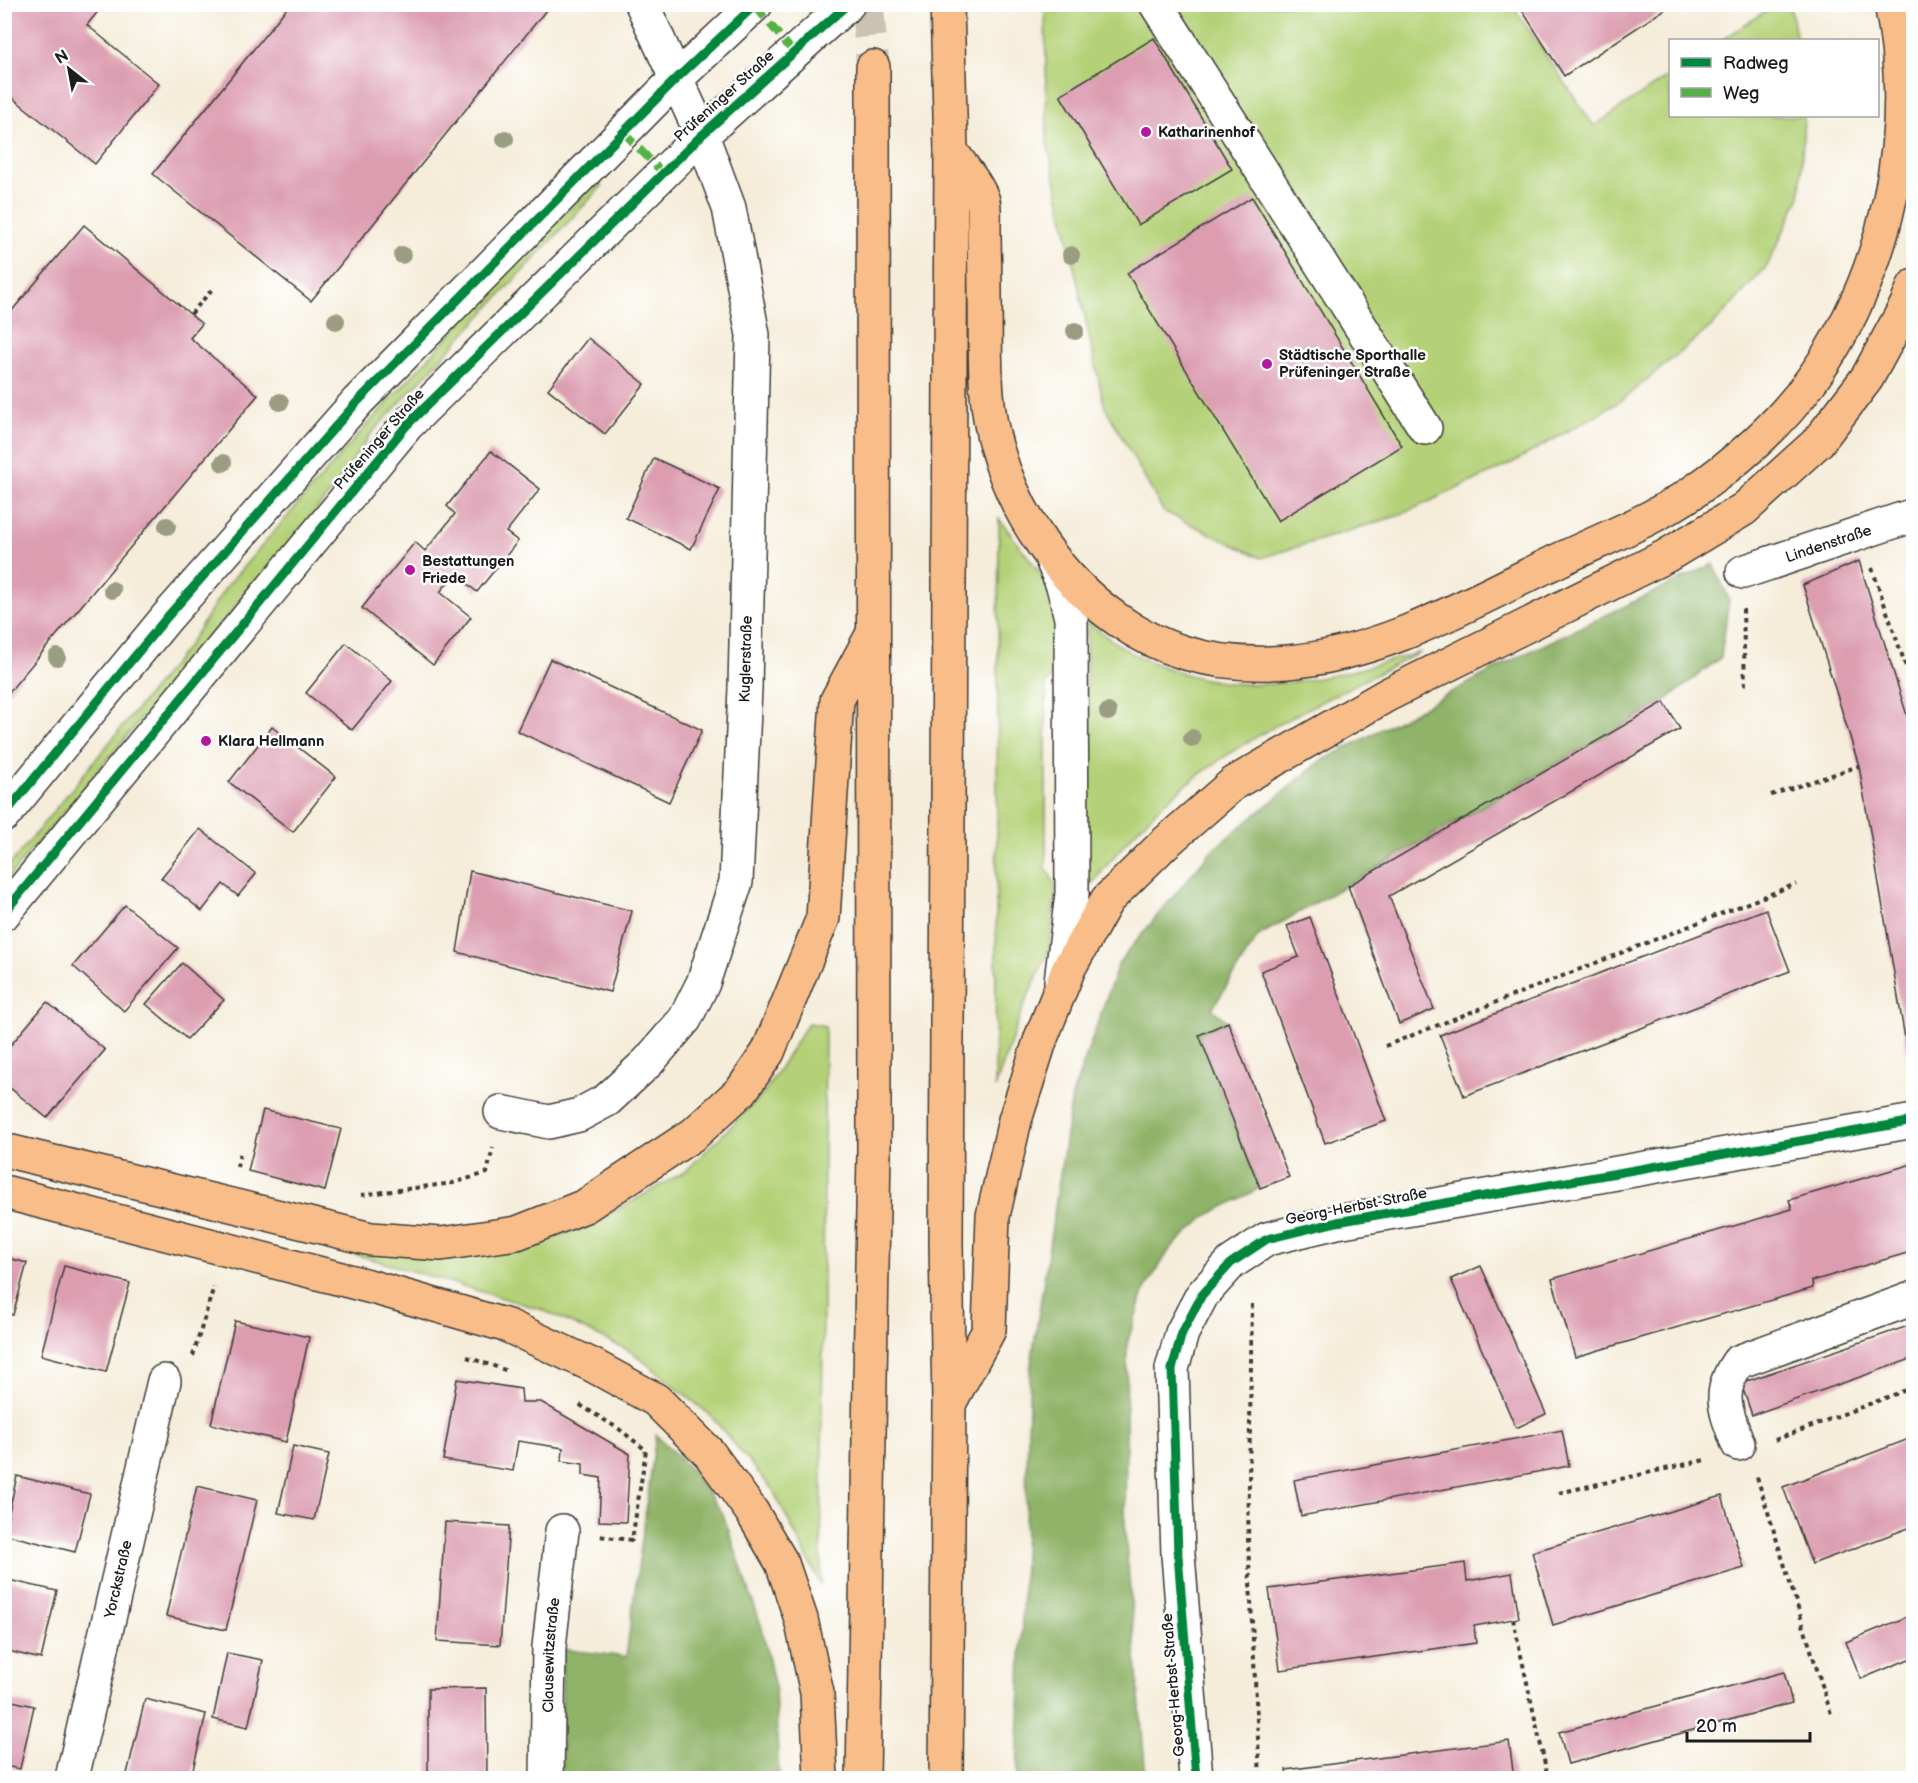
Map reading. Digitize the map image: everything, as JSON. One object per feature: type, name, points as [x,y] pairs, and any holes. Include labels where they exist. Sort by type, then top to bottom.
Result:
[{"type":"highway","points":[[946,1779],[949,1403],[946,1220],[951,151],[947,4]]},
{"type":"highway","points":[[951,151],[983,201],[987,392],[996,446],[1012,492],[1049,552],[1075,585],[1119,622],[1173,651],[1221,662],[1288,662],[1354,651],[1424,625],[1630,526],[1694,492],[1753,445],[1811,382],[1855,310],[1883,240],[1898,170],[1904,100],[1900,38],[1891,4]]},
{"type":"highway","points":[[863,1779],[874,1152],[873,67]]},
{"type":"highway","points":[[949,1403],[989,1330],[993,1216],[1015,1120],[1041,1038],[1069,968],[1107,900],[1164,844],[1234,783],[1387,695],[1666,556],[1744,509],[1818,442],[1867,378],[1907,304],[1914,286]]},
{"type":"highway","points":[[4,1150],[371,1239],[441,1244],[517,1233],[585,1206],[694,1134],[742,1090],[768,1052],[823,918],[837,700],[873,633]]},
{"type":"highway","points":[[4,1192],[372,1287],[508,1326],[592,1365],[656,1400],[708,1453],[752,1512],[782,1563],[801,1619],[817,1693],[821,1779]]},
{"type":"street","name":"Kuglerstraße","points":[[501,1112],[549,1122],[579,1115],[607,1100],[648,1062],[685,1019],[722,931],[736,882],[745,688],[753,335],[729,208],[702,135],[642,4]]},
{"type":"street","points":[[4,814],[168,616],[358,400],[676,79],[756,4]]},
{"type":"street","name":"Prüfeninger Straße","points":[[4,913],[407,425],[702,135],[848,4]]},
{"type":"street","points":[[1156,4],[1425,428]]},
{"type":"street","name":"Lindenstraße","points":[[1743,572],[1914,515]]},
{"type":"street","points":[[1049,552],[1063,586],[1071,618],[1072,894],[1059,992]]},
{"type":"street","name":"Georg-Herbst-Straße","points":[[1196,1779],[1178,1555],[1172,1369],[1182,1333],[1202,1295],[1231,1263],[1268,1239],[1337,1222],[1914,1121]]},
{"type":"street","points":[[1738,1444],[1725,1407],[1724,1391],[1728,1376],[1738,1362],[1914,1298]]},
{"type":"street","name":"Yorckstraße","points":[[72,1779],[164,1381]]},
{"type":"street","name":"Clausewitzstraße","points":[[547,1779],[549,1647],[562,1531]]},
{"type":"path","points":[[191,314],[214,287]]},
{"type":"path","points":[[1860,533],[1914,690]]},
{"type":"path","points":[[1743,572],[1744,688]]},
{"type":"path","points":[[1771,795],[1859,766]]},
{"type":"path","points":[[1385,1047],[1796,884]]},
{"type":"path","points":[[358,1196],[453,1183],[487,1173],[501,1112]]},
{"type":"path","points":[[235,1177],[240,1153]]},
{"type":"path","points":[[204,1282],[226,1288]]},
{"type":"path","points":[[164,1381],[193,1358],[215,1285]]},
{"type":"path","points":[[1252,1304],[1248,1544],[1260,1779]]},
{"type":"path","points":[[462,1355],[514,1373]]},
{"type":"path","points":[[562,1531],[632,1540],[646,1450],[619,1429],[573,1401]]},
{"type":"path","points":[[1738,1444],[1748,1450],[1831,1714]]},
{"type":"path","points":[[1513,1619],[1548,1779]]},
{"type":"path","points":[[1901,1779],[1914,1772]]},
{"type":"green space","points":[[1776,4],[1790,5],[1797,39],[1724,39]]},
{"type":"green space","points":[[1045,5],[1512,5],[1594,126],[1669,76],[1669,117],[1804,117],[1800,196],[1767,266],[1713,325],[1621,401],[1510,464],[1400,515],[1261,558],[1163,511],[1104,405],[1047,142]]},
{"type":"green space","points":[[597,181],[602,186],[370,435],[332,491],[5,882],[5,871],[188,646],[226,587],[366,426],[527,251]]},
{"type":"green space","points":[[999,519],[1052,588],[1063,664],[1046,684],[1046,868],[1056,886],[1049,950],[1023,1007],[995,1088]]},
{"type":"green space","points":[[1713,564],[1729,599],[1721,657],[1664,702],[1258,936],[1212,1009],[1228,1022],[1199,1035],[1260,1188],[1206,1216],[1170,1249],[1143,1292],[1127,1344],[1125,1532],[1146,1778],[1017,1778],[1030,1371],[1072,1096],[1119,962],[1211,851],[1320,762],[1512,660]]},
{"type":"green space","points":[[1087,622],[1126,650],[1170,669],[1207,679],[1242,684],[1276,684],[1311,679],[1421,652],[1283,722],[1216,763],[1156,811],[1118,851],[1084,894]]},
{"type":"green space","points":[[808,1023],[825,1026],[821,1585],[773,1490],[710,1415],[632,1352],[543,1310],[297,1237],[521,1246],[585,1228],[686,1171],[763,1094]]},
{"type":"green space","points":[[656,1435],[692,1471],[723,1514],[762,1628],[775,1688],[779,1778],[562,1778],[562,1649],[626,1657]]},
{"type":"building","points":[[4,4],[104,4],[87,25],[159,84],[95,164],[4,91]]},
{"type":"building","points":[[290,4],[551,4],[311,301],[153,174]]},
{"type":"building","points":[[1518,4],[1673,4],[1564,76]]},
{"type":"building","name":"Katharinenhof","points":[[1154,38],[1232,169],[1138,225],[1060,95]]},
{"type":"building","name":"Städtische Sporthalle Prüfeninger Straße","points":[[1252,197],[1402,446],[1278,521],[1127,273]]},
{"type":"building","points":[[84,225],[202,324],[190,338],[258,395],[4,698],[4,320]]},
{"type":"building","points":[[588,338],[645,384],[605,434],[548,389]]},
{"type":"building","points":[[491,451],[540,489],[506,532],[518,541],[477,592],[455,574],[440,592],[471,617],[433,665],[362,608],[415,542],[425,551],[455,514],[447,506]]},
{"type":"building","points":[[654,458],[720,489],[691,549],[626,518]]},
{"type":"building","points":[[1859,561],[1914,738],[1914,1067],[1910,1068],[1859,766],[1803,585]]},
{"type":"building","points":[[346,643],[392,681],[352,730],[306,693]]},
{"type":"building","points":[[550,659],[702,730],[669,802],[517,731]]},
{"type":"building","points":[[1664,702],[1680,729],[1389,896],[1434,1009],[1399,1024],[1348,886]]},
{"type":"building","points":[[272,727],[336,777],[293,832],[229,782]]},
{"type":"building","points":[[200,829],[256,874],[238,896],[223,884],[202,911],[161,878]]},
{"type":"building","points":[[470,871],[632,911],[610,992],[457,952]]},
{"type":"building","points":[[125,905],[178,948],[124,1011],[73,966]]},
{"type":"building","points":[[1766,909],[1790,971],[1464,1096],[1440,1035]]},
{"type":"building","points":[[1310,917],[1386,1121],[1325,1143],[1261,971],[1299,957],[1287,926]]},
{"type":"building","points":[[182,963],[224,1000],[187,1039],[146,1004]]},
{"type":"building","points":[[47,1002],[105,1050],[47,1118],[4,1083],[4,1053]]},
{"type":"building","points":[[1228,1022],[1289,1177],[1260,1188],[1199,1035]]},
{"type":"building","points":[[263,1110],[341,1129],[325,1191],[248,1171]]},
{"type":"building","points":[[1912,1164],[1914,1251],[1812,1281],[1813,1288],[1575,1357],[1552,1279],[1792,1209],[1789,1200]]},
{"type":"building","points":[[4,1257],[27,1263],[13,1315],[4,1313]]},
{"type":"building","points":[[64,1266],[130,1283],[106,1372],[41,1355]]},
{"type":"building","points":[[1481,1266],[1546,1414],[1516,1428],[1451,1279]]},
{"type":"building","points":[[235,1321],[309,1337],[286,1442],[211,1424]]},
{"type":"building","points":[[1914,1324],[1914,1358],[1752,1415],[1741,1383]]},
{"type":"building","points":[[457,1379],[521,1389],[522,1402],[541,1402],[630,1454],[626,1522],[599,1521],[601,1478],[583,1475],[583,1464],[562,1461],[563,1448],[518,1441],[513,1471],[443,1460]]},
{"type":"building","points":[[1562,1430],[1569,1466],[1301,1516],[1294,1480]]},
{"type":"building","points":[[1914,1437],[1914,1526],[1812,1564],[1783,1487]]},
{"type":"building","points":[[293,1446],[329,1454],[314,1520],[278,1513]]},
{"type":"building","points":[[17,1476],[90,1494],[75,1552],[4,1534]]},
{"type":"building","points":[[197,1486],[257,1500],[226,1630],[166,1616]]},
{"type":"building","points":[[1722,1496],[1744,1568],[1553,1625],[1532,1552]]},
{"type":"building","points":[[445,1522],[509,1526],[500,1645],[437,1641]]},
{"type":"building","points":[[1465,1563],[1467,1581],[1512,1573],[1519,1618],[1474,1626],[1476,1643],[1280,1670],[1269,1589]]},
{"type":"building","points":[[4,1579],[57,1591],[41,1659],[4,1650]]},
{"type":"building","points":[[1914,1614],[1914,1657],[1861,1679],[1846,1642]]},
{"type":"building","points":[[227,1653],[263,1660],[248,1727],[213,1719]]},
{"type":"building","points":[[1784,1672],[1792,1703],[1568,1764],[1559,1732]]},
{"type":"building","points":[[486,1688],[487,1778],[428,1778],[428,1689]]},
{"type":"building","points":[[4,1699],[34,1706],[20,1769],[4,1766]]},
{"type":"building","points":[[145,1699],[206,1714],[191,1778],[126,1778]]},
{"type":"building","points":[[1509,1741],[1514,1778],[1287,1778],[1286,1770]]},
{"type":"tunnel","points":[[867,4],[873,67]]},
{"type":"marked path","points":[[755,6],[794,53]]},
{"type":"marked path","points":[[623,132],[663,173]]},
{"type":"cycle path","points":[[4,815],[168,616],[358,401],[676,79],[756,4]]},
{"type":"cycle path","points":[[4,913],[407,425],[702,135],[848,4]]},
{"type":"cycle path","points":[[1196,1778],[1178,1555],[1172,1369],[1182,1333],[1202,1295],[1231,1263],[1267,1239],[1337,1222],[1914,1121]]},
{"type":"place","name":"Katharinenhof","points":[[1146,132]]},
{"type":"place","name":"Städtische Sporthalle Prüfeninger Straße","points":[[1267,364]]},
{"type":"place","name":"Bestattungen Friede","points":[[410,570]]},
{"type":"place","name":"Klara Hellmann","points":[[206,741]]}]
